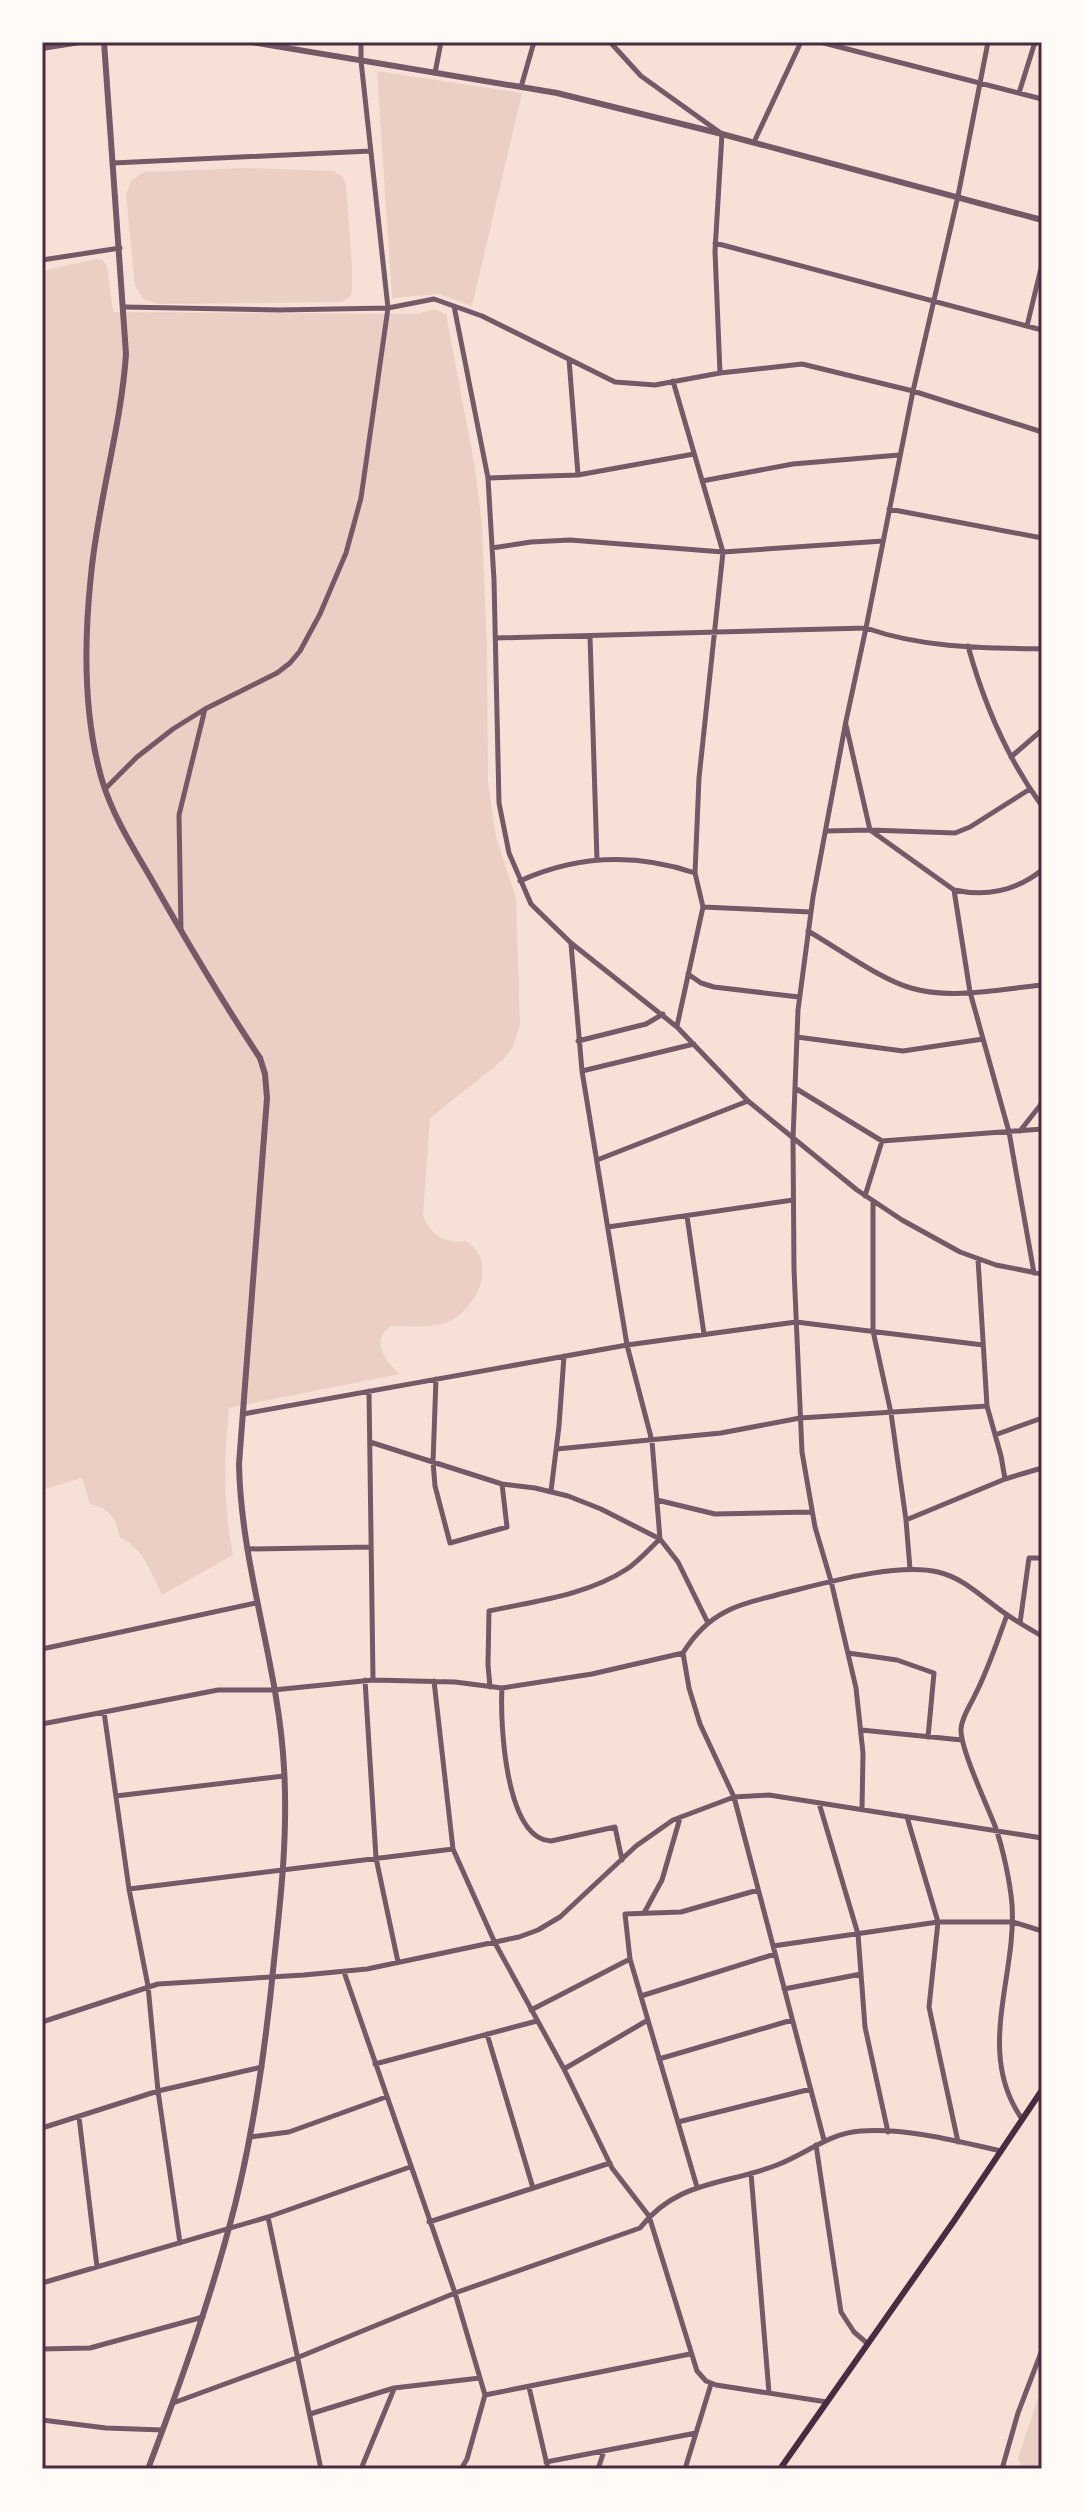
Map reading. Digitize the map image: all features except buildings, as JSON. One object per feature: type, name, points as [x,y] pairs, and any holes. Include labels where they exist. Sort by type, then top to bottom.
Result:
[{"type":"main road","points":[[784,2467],[1042,2090]]},
{"type":"street","points":[[42,48],[80,42]]},
{"type":"street","points":[[104,42],[124,307],[125,369],[94,546],[88,608],[90,704],[97,760],[115,817],[203,971],[260,1058],[267,1086],[239,1485],[246,1549],[282,1738],[284,1776],[284,1871],[262,2067],[250,2137],[203,2317],[148,2469]]},
{"type":"street","points":[[251,42],[557,93],[754,142],[1042,220]]},
{"type":"street","points":[[105,789],[155,742],[205,709],[277,673],[290,663],[300,651],[346,553],[357,516],[388,308],[361,42]]},
{"type":"street","points":[[435,73],[441,42]]},
{"type":"street","points":[[521,87],[534,42]]},
{"type":"street","points":[[610,42],[641,76],[722,134]]},
{"type":"street","points":[[754,142],[801,42]]},
{"type":"street","points":[[820,42],[1042,99]]},
{"type":"street","points":[[862,1809],[861,1730],[848,1653],[811,1512],[803,1465],[793,1200],[797,1037],[808,931],[846,721],[899,455],[958,196],[988,42]]},
{"type":"street","points":[[1019,93],[1035,42]]},
{"type":"street","points":[[720,373],[715,243],[722,134]]},
{"type":"street","points":[[113,163],[371,151]]},
{"type":"street","points":[[715,243],[1042,330]]},
{"type":"street","points":[[42,260],[120,248]]},
{"type":"street","points":[[1027,326],[1042,264]]},
{"type":"street","points":[[124,307],[279,310],[388,308],[434,299],[482,316],[615,382],[644,385],[802,364],[913,391],[1042,432]]},
{"type":"street","points":[[454,306],[488,478],[496,638],[499,803],[505,839],[531,904],[571,943],[663,1014],[748,1101],[865,1196],[921,1231],[978,1259],[1042,1274]]},
{"type":"street","points":[[569,359],[578,475]]},
{"type":"street","points":[[673,381],[723,552],[699,778],[695,873],[703,907],[677,1027]]},
{"type":"street","points":[[488,478],[578,475],[694,454]]},
{"type":"street","points":[[702,481],[793,464],[899,455]]},
{"type":"street","points":[[889,509],[1042,538]]},
{"type":"street","points":[[492,548],[531,542],[580,540],[723,552],[883,541]]},
{"type":"street","points":[[496,638],[866,628],[894,638],[968,646],[1042,649]]},
{"type":"street","points":[[590,636],[597,860]]},
{"type":"street","points":[[968,646],[988,708],[1011,757],[1042,806]]},
{"type":"street","points":[[181,932],[179,815],[205,709]]},
{"type":"street","points":[[846,721],[870,830],[954,890],[996,892],[1016,886],[1042,870]]},
{"type":"street","points":[[1011,757],[1042,730]]},
{"type":"street","points":[[826,831],[955,833],[970,827],[1030,789]]},
{"type":"street","points":[[520,881],[551,868],[597,860],[649,861],[695,873]]},
{"type":"street","points":[[954,890],[970,992],[1009,1132],[1034,1273]]},
{"type":"street","points":[[703,907],[811,912]]},
{"type":"street","points":[[808,931],[909,988],[970,992],[1042,985]]},
{"type":"street","points":[[571,943],[582,1071],[627,1345],[652,1441],[660,1539]]},
{"type":"street","points":[[688,974],[714,987],[800,997]]},
{"type":"street","points":[[578,1041],[646,1024],[663,1014]]},
{"type":"street","points":[[797,1037],[903,1051],[983,1039]]},
{"type":"street","points":[[582,1071],[694,1044]]},
{"type":"street","points":[[795,1088],[882,1141],[1042,1129]]},
{"type":"street","points":[[597,1160],[748,1101]]},
{"type":"street","points":[[1019,1131],[1042,1103]]},
{"type":"street","points":[[865,1196],[882,1141]]},
{"type":"street","points":[[608,1227],[793,1200]]},
{"type":"street","points":[[873,1201],[873,1331],[891,1413],[910,1569]]},
{"type":"street","points":[[687,1216],[704,1334]]},
{"type":"street","points":[[978,1259],[987,1406],[1005,1479]]},
{"type":"street","points":[[243,1414],[627,1345],[796,1322],[983,1345]]},
{"type":"street","points":[[551,1491],[564,1356]]},
{"type":"street","points":[[436,1379],[435,1486],[450,1543],[507,1527],[502,1484]]},
{"type":"street","points":[[369,1391],[373,1680]]},
{"type":"street","points":[[557,1449],[721,1433],[800,1418],[987,1406]]},
{"type":"street","points":[[995,1435],[1042,1418]]},
{"type":"street","points":[[370,1442],[502,1484],[551,1491],[601,1509],[660,1539],[678,1562],[708,1623]]},
{"type":"street","points":[[906,1520],[1005,1479],[1042,1468]]},
{"type":"street","points":[[657,1500],[715,1514],[811,1512]]},
{"type":"street","points":[[490,1687],[489,1611],[594,1585],[630,1567],[660,1539]]},
{"type":"street","points":[[246,1549],[371,1547]]},
{"type":"street","points":[[1020,1623],[1029,1558],[1042,1558]]},
{"type":"street","points":[[42,1724],[218,1690],[273,1690],[365,1680],[434,1681],[502,1688],[592,1674],[683,1653],[708,1623],[743,1604],[831,1581],[910,1569],[938,1572],[961,1580],[1007,1615],[1042,1636]]},
{"type":"street","points":[[42,1649],[256,1603]]},
{"type":"street","points":[[1007,1615],[963,1719],[962,1740],[997,1831],[1012,1900],[1013,1922],[998,2034],[1004,2083],[1022,2119]]},
{"type":"street","points":[[683,1653],[700,1724],[734,1797],[824,2140]]},
{"type":"street","points":[[848,1653],[897,1660],[934,1673],[928,1737]]},
{"type":"street","points":[[365,1680],[376,1858],[398,1962]]},
{"type":"street","points":[[434,1681],[453,1849],[495,1943],[564,2069],[610,2163],[649,2216],[697,2371],[711,2384],[827,2402]]},
{"type":"street","points":[[502,1688],[501,1723],[506,1765],[519,1810],[531,1833],[540,1840],[551,1841],[615,1827],[622,1860]]},
{"type":"street","points":[[104,1712],[129,1889],[148,1986],[158,2091],[180,2243]]},
{"type":"street","points":[[861,1730],[962,1740]]},
{"type":"street","points":[[116,1796],[284,1776]]},
{"type":"street","points":[[42,2022],[168,1982],[344,1972],[529,1934],[570,1909],[648,1837],[680,1817],[734,1797],[760,1794],[1042,1838]]},
{"type":"street","points":[[819,1803],[858,1934],[865,2027],[888,2132]]},
{"type":"street","points":[[644,1913],[662,1880],[680,1817]]},
{"type":"street","points":[[907,1817],[938,1922],[929,2007],[958,2142]]},
{"type":"street","points":[[129,1889],[453,1849]]},
{"type":"street","points":[[697,2187],[630,1959],[625,1914],[681,1912],[758,1890]]},
{"type":"street","points":[[773,1946],[938,1922],[1013,1922],[1042,1931]]},
{"type":"street","points":[[641,1996],[775,1954]]},
{"type":"street","points":[[531,2010],[630,1959]]},
{"type":"street","points":[[344,1972],[455,2293],[485,2395],[467,2459],[461,2469]]},
{"type":"street","points":[[784,1989],[861,1974]]},
{"type":"street","points":[[564,2069],[648,2020]]},
{"type":"street","points":[[659,2059],[792,2020]]},
{"type":"street","points":[[375,2064],[537,2021]]},
{"type":"street","points":[[487,2034],[533,2188]]},
{"type":"street","points":[[42,2128],[158,2091],[262,2067]]},
{"type":"street","points":[[678,2122],[811,2089]]},
{"type":"street","points":[[250,2137],[289,2132],[386,2097]]},
{"type":"street","points":[[79,2117],[97,2267]]},
{"type":"street","points":[[173,2403],[299,2357],[455,2293],[640,2228],[649,2216],[676,2197],[697,2187],[792,2159],[824,2140],[856,2131],[888,2132],[1001,2151]]},
{"type":"street","points":[[816,2145],[841,2312],[854,2332],[868,2344]]},
{"type":"street","points":[[429,2222],[610,2163]]},
{"type":"street","points":[[42,2283],[268,2217],[410,2167]]},
{"type":"street","points":[[751,2173],[769,2393]]},
{"type":"street","points":[[268,2217],[321,2469]]},
{"type":"street","points":[[42,2349],[90,2348],[203,2317]]},
{"type":"street","points":[[1002,2469],[1018,2413],[1042,2350]]},
{"type":"street","points":[[485,2395],[690,2354]]},
{"type":"street","points":[[310,2414],[394,2388],[480,2378]]},
{"type":"street","points":[[685,2469],[711,2384]]},
{"type":"street","points":[[529,2387],[547,2465],[696,2433]]},
{"type":"street","points":[[361,2469],[394,2388]]},
{"type":"street","points":[[42,2420],[106,2428],[163,2430]]},
{"type":"street","points":[[598,2469],[604,2451]]},
{"type":"shaded area","points":[[377,71],[522,93],[472,306],[439,294],[392,298]]},
{"type":"shaded area","points":[[246,168],[334,171],[342,176],[346,184],[350,242],[350,297],[340,302],[158,304],[143,299],[135,286],[126,195],[131,181],[144,172]]},
{"type":"shaded area","points":[[96,259],[107,266],[113,312],[418,314],[434,309],[446,314],[475,468],[482,525],[488,782],[496,837],[516,898],[520,1025],[513,1047],[503,1060],[430,1118],[423,1215],[439,1237],[466,1241],[476,1250],[482,1272],[475,1296],[468,1307],[448,1322],[427,1326],[391,1326],[385,1331],[381,1337],[382,1350],[400,1374],[229,1408],[225,1482],[233,1555],[162,1595],[135,1547],[119,1537],[111,1515],[90,1504],[82,1478],[42,1490],[42,271]]},
{"type":"shaded area","points":[[1042,2386],[1042,2469],[1022,2469],[1018,2458]]}]
